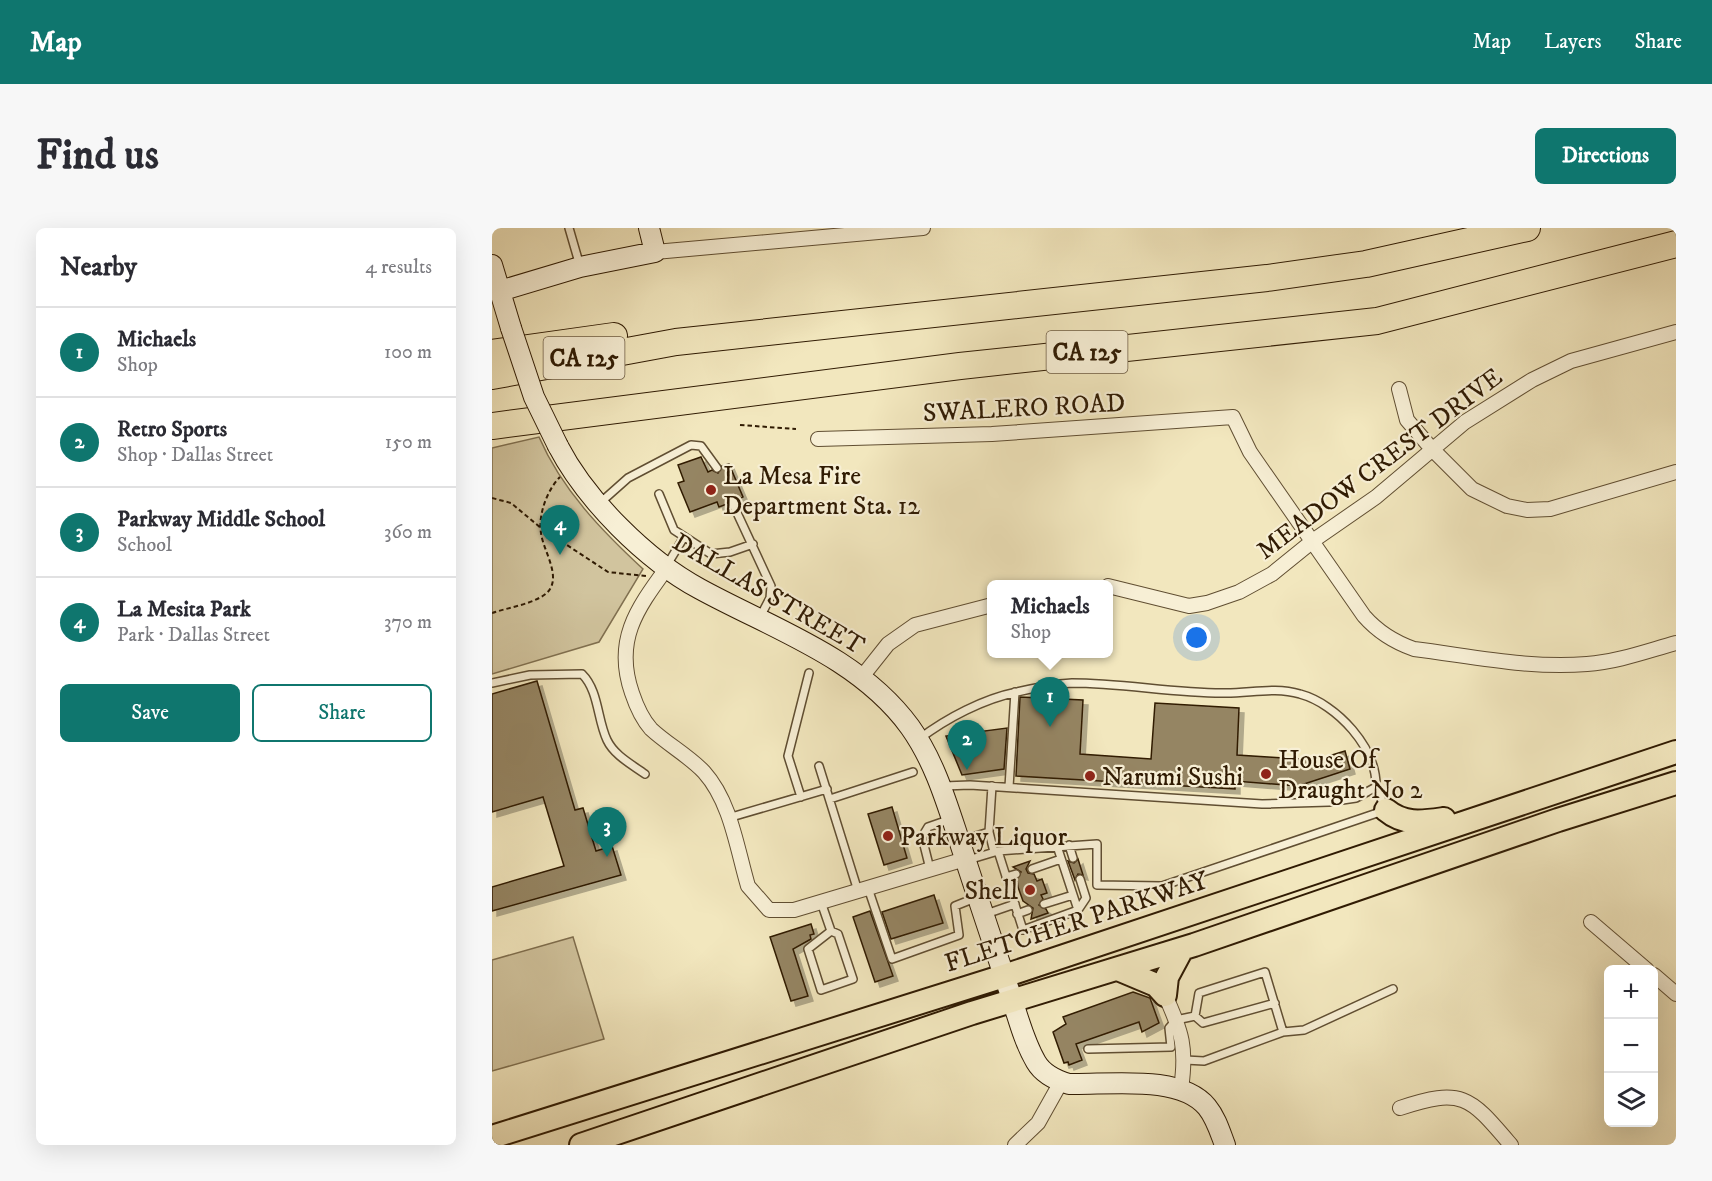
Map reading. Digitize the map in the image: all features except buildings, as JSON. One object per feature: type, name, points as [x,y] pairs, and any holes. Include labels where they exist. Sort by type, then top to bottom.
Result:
[{"type":"highway","name":"CA 125","points":[[492,376],[676,342],[1267,278],[1366,264],[1527,228]]},
{"type":"highway","name":"CA 125","points":[[492,426],[948,367],[1377,321],[1676,244]]},
{"type":"highway","points":[[492,353],[640,333],[676,342]]},
{"type":"main road","name":"FLETCHER PARKWAY","points":[[492,1137],[1004,976],[1676,752]]},
{"type":"main road","points":[[581,1145],[972,1013],[1182,949],[1558,820],[1676,783]]},
{"type":"main road","points":[[1386,810],[1395,818],[1416,822],[1481,816]]},
{"type":"main road","points":[[1165,995],[1167,977],[1182,949]]},
{"type":"main road","points":[[1118,969],[1156,985],[1165,995]]},
{"type":"street","points":[[649,228],[655,252]]},
{"type":"street","points":[[500,291],[580,267],[655,252],[923,228]]},
{"type":"street","name":"DALLAS STREET","points":[[492,265],[534,397],[569,468],[661,575],[759,619],[820,651],[861,678],[910,728],[941,786],[1004,976],[1036,1062],[1047,1074],[1061,1082]]},
{"type":"street","name":"MEADOW CREST DRIVE","points":[[1113,587],[1174,604],[1198,605],[1239,592],[1272,574],[1314,540],[1376,497],[1431,448],[1475,416],[1532,380],[1571,360],[1676,332]]},
{"type":"street","points":[[1399,389],[1407,420],[1472,489],[1488,499],[1527,510],[1550,509],[1676,472]]},
{"type":"street","name":"SWALERO ROAD","points":[[818,439],[992,434],[1233,417],[1250,452],[1314,540]]},
{"type":"street","points":[[1314,540],[1365,616],[1380,632],[1414,649],[1551,666],[1613,660],[1676,643]]},
{"type":"street","points":[[661,575],[630,624],[624,649],[626,676],[635,702],[650,727],[704,773],[723,800],[748,886],[755,897],[769,910],[780,912],[821,902],[930,869],[964,854]]},
{"type":"street","points":[[861,678],[888,644],[915,625],[987,606]]},
{"type":"street","points":[[1591,922],[1642,965]]},
{"type":"street","points":[[1658,979],[1676,993]]},
{"type":"street","points":[[1165,995],[1176,1020],[1185,1051],[1181,1089]]},
{"type":"street","points":[[1016,1145],[1038,1123],[1061,1082],[1165,1086],[1181,1089],[1206,1105],[1225,1145]]},
{"type":"street","points":[[1400,1108],[1433,1097],[1461,1099],[1485,1114],[1511,1145]]},
{"type":"lane","points":[[569,228],[580,267]]},
{"type":"lane","points":[[599,504],[628,478],[691,445],[701,446],[717,468]]},
{"type":"lane","points":[[658,494],[674,530],[711,554],[730,552],[753,544]]},
{"type":"lane","points":[[732,502],[771,586],[770,598],[759,619]]},
{"type":"lane","points":[[661,575],[684,537]]},
{"type":"lane","points":[[801,797],[788,756],[809,673]]},
{"type":"lane","points":[[492,682],[530,675],[582,674],[593,693],[606,738],[611,747],[645,774]]},
{"type":"lane","points":[[917,741],[957,714],[1015,692],[1071,683],[1165,691],[1226,693],[1283,691],[1318,701],[1344,722],[1364,744],[1376,772],[1376,787],[1386,810],[1162,886],[1097,885],[1097,844],[964,854]]},
{"type":"lane","points":[[1009,787],[1015,692]]},
{"type":"lane","points":[[819,766],[863,889],[892,958],[955,938],[960,931],[954,906],[1014,904]]},
{"type":"lane","points":[[830,799],[913,772]]},
{"type":"lane","points":[[941,786],[992,786],[1262,804],[1329,802],[1356,798],[1376,787]]},
{"type":"lane","points":[[992,786],[988,832],[1006,877],[1023,930],[1078,910],[1086,898],[1080,879]]},
{"type":"lane","points":[[728,818],[827,789]]},
{"type":"lane","points":[[930,869],[922,837],[928,827],[952,819]]},
{"type":"lane","points":[[964,854],[988,832]]},
{"type":"lane","points":[[1069,845],[1073,858]]},
{"type":"lane","points":[[1057,846],[1078,910]]},
{"type":"lane","points":[[1032,868],[1061,859]]},
{"type":"lane","points":[[1006,877],[1016,874]]},
{"type":"lane","points":[[1044,904],[1072,895]]},
{"type":"lane","points":[[821,902],[831,931],[838,934],[853,979],[821,990],[808,949],[831,931]]},
{"type":"lane","points":[[1017,914],[1028,910]]},
{"type":"lane","points":[[1195,1016],[1199,993],[1264,972],[1284,1032]]},
{"type":"lane","points":[[1185,1060],[1204,1061],[1284,1032],[1304,1030],[1393,989]]},
{"type":"lane","points":[[1195,1016],[1203,1023],[1275,1003]]},
{"type":"lane","points":[[1088,1049],[1171,1047],[1169,1028],[1176,1020],[1195,1016]]},
{"type":"path","points":[[740,425],[796,429]]},
{"type":"path","points":[[492,613],[541,597],[548,591],[554,570],[541,528],[545,503],[553,484],[569,468]]},
{"type":"path","points":[[492,498],[511,503],[541,528],[608,572],[661,575]]},
{"type":"shaded area","points":[[539,437],[559,475],[584,509],[643,569],[599,642],[492,674],[492,448]]},
{"type":"shaded area","points":[[573,937],[604,1039],[492,1071],[492,960]]},
{"type":"place","name":"La Mesa Fire Department Sta. 12","points":[[711,490]]},
{"type":"place","name":"La Mesita Park","points":[[560,555]]},
{"type":"place","name":"Michaels","points":[[1050,727]]},
{"type":"place","name":"Retro Sports","points":[[967,770]]},
{"type":"place","name":"House Of Draught No 2","points":[[1266,774]]},
{"type":"place","name":"Narumi Sushi","points":[[1090,776]]},
{"type":"place","name":"Parkway Liquor","points":[[888,836]]},
{"type":"place","name":"Parkway Middle School","points":[[607,857]]},
{"type":"place","name":"Shell","points":[[1030,890]]}]
